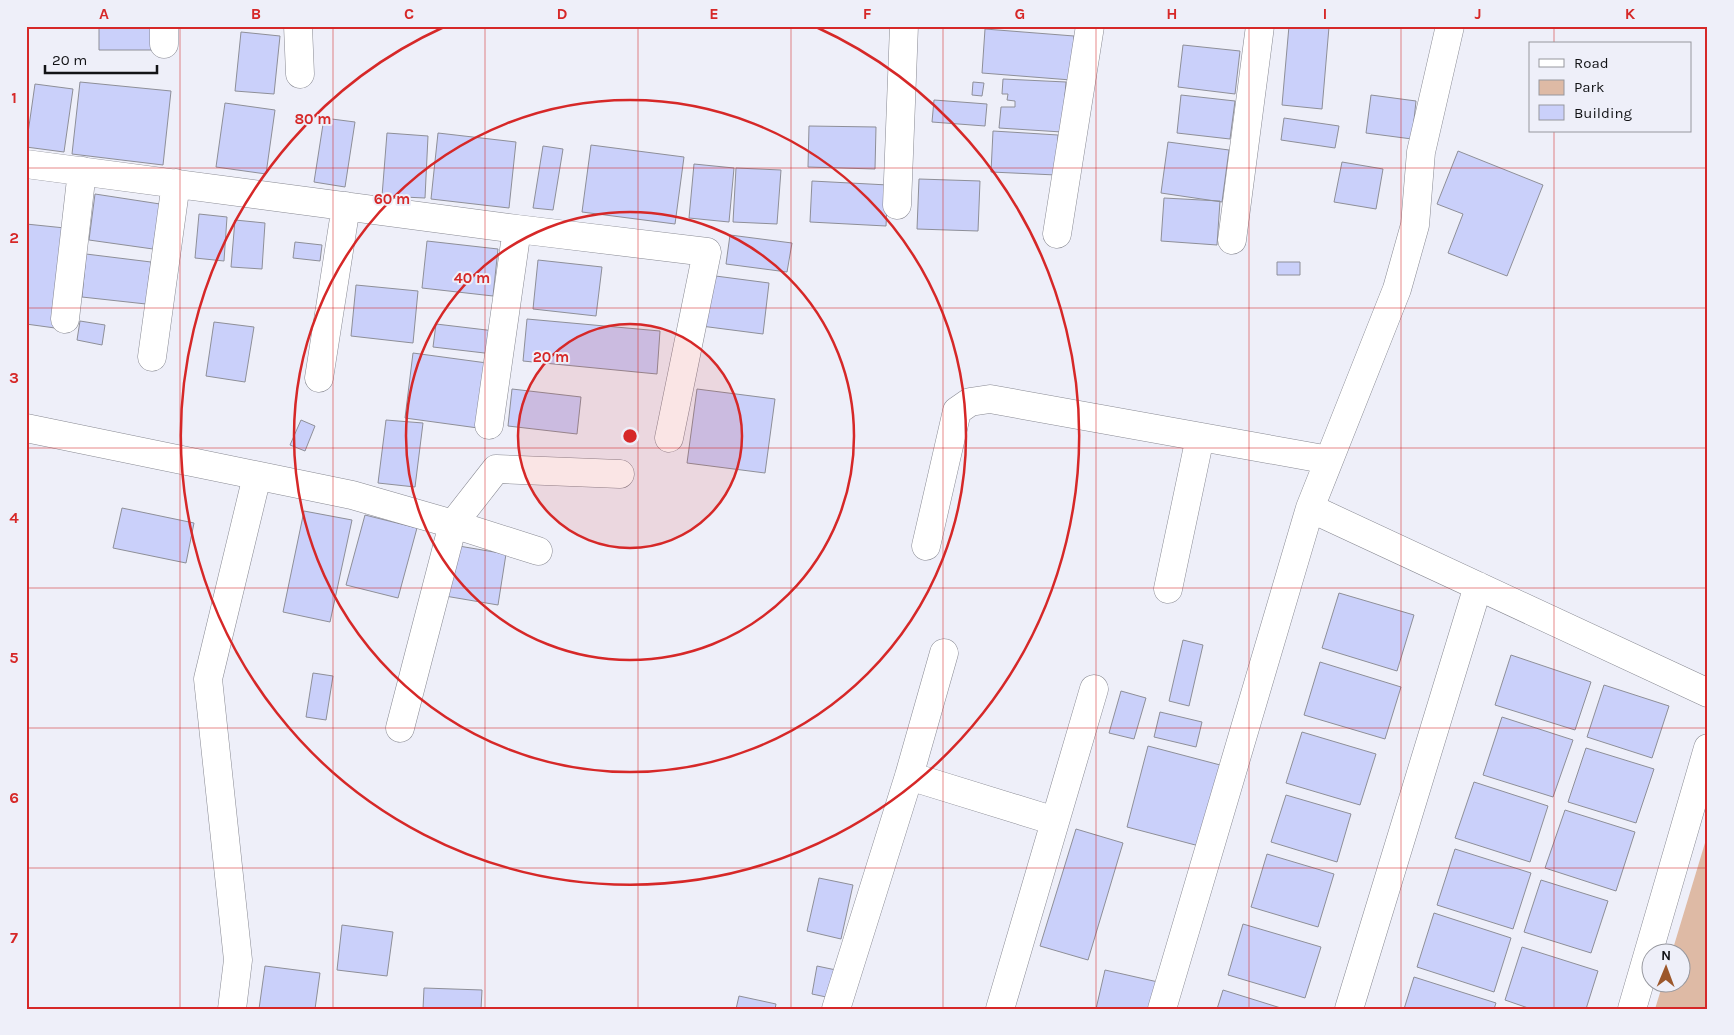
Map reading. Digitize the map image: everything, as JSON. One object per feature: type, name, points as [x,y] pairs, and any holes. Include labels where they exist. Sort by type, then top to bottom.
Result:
[{"type":"street","points":[[298,26],[300,74]]},
{"type":"street","points":[[897,205],[904,26]]},
{"type":"street","points":[[1057,234],[1090,26]]},
{"type":"street","points":[[1232,240],[1260,26]]},
{"type":"street","points":[[1162,1009],[1310,508],[1397,289],[1415,226],[1421,152],[1450,26]]},
{"type":"street","points":[[26,164],[517,229],[708,252],[669,438]]},
{"type":"street","points":[[65,319],[82,171]]},
{"type":"street","points":[[152,357],[176,183]]},
{"type":"street","points":[[319,378],[346,206]]},
{"type":"street","points":[[489,425],[517,229]]},
{"type":"street","points":[[926,546],[957,411],[970,402],[990,399],[1329,460]]},
{"type":"street","points":[[26,428],[352,496],[453,524],[538,551]]},
{"type":"street","points":[[1168,589],[1200,437]]},
{"type":"street","points":[[400,728],[453,524],[496,469],[620,474]]},
{"type":"street","points":[[232,1009],[238,960],[208,679],[257,476]]},
{"type":"street","points":[[1310,508],[1708,694]]},
{"type":"street","points":[[1349,1009],[1478,586]]},
{"type":"street","points":[[836,1009],[909,776],[944,653]]},
{"type":"street","points":[[1000,1009],[1094,689]]},
{"type":"street","points":[[1632,1009],[1708,748]]},
{"type":"street","points":[[909,776],[1055,821]]},
{"type":"green space","points":[[1708,833],[1708,1009],[1655,1009],[1660,992],[1692,992],[1692,942],[1675,942]]},
{"type":"building","points":[[99,26],[152,26],[152,50],[99,50]]},
{"type":"building","points":[[1289,26],[1329,27],[1322,109],[1282,105]]},
{"type":"building","points":[[985,29],[1074,36],[1071,80],[982,73]]},
{"type":"building","points":[[241,32],[280,36],[274,94],[235,91]]},
{"type":"building","points":[[1183,45],[1240,51],[1235,94],[1178,87]]},
{"type":"building","points":[[1003,79],[1066,82],[1062,132],[999,128],[1001,107],[1015,107],[1015,101],[1007,100],[1008,94],[1002,94]]},
{"type":"building","points":[[80,82],[171,91],[163,165],[72,154]]},
{"type":"building","points":[[973,82],[984,83],[982,96],[972,95]]},
{"type":"building","points":[[35,84],[73,89],[64,152],[26,147]]},
{"type":"building","points":[[1181,95],[1235,101],[1230,139],[1177,133]]},
{"type":"building","points":[[1371,95],[1416,101],[1412,139],[1366,133]]},
{"type":"building","points":[[934,100],[987,104],[985,126],[932,122]]},
{"type":"building","points":[[225,103],[275,110],[266,174],[216,167]]},
{"type":"building","points":[[324,118],[355,122],[345,187],[314,182]]},
{"type":"building","points":[[1284,118],[1339,126],[1335,148],[1281,140]]},
{"type":"building","points":[[809,126],[876,127],[875,169],[808,167]]},
{"type":"building","points":[[993,131],[1058,135],[1056,175],[991,172]]},
{"type":"building","points":[[387,133],[428,136],[425,198],[382,196]]},
{"type":"building","points":[[438,133],[516,142],[509,208],[431,199]]},
{"type":"building","points":[[1168,142],[1229,150],[1222,202],[1161,193]]},
{"type":"building","points":[[591,145],[684,157],[675,224],[582,212]]},
{"type":"building","points":[[543,146],[563,149],[553,210],[533,208]]},
{"type":"building","points":[[1458,151],[1543,185],[1507,276],[1448,253],[1463,214],[1437,204]]},
{"type":"building","points":[[1342,162],[1383,169],[1376,209],[1334,202]]},
{"type":"building","points":[[694,164],[734,168],[729,222],[689,218]]},
{"type":"building","points":[[736,168],[781,170],[777,224],[733,222]]},
{"type":"building","points":[[919,179],[980,181],[978,231],[917,229]]},
{"type":"building","points":[[812,181],[888,185],[886,226],[810,222]]},
{"type":"building","points":[[95,194],[160,204],[153,249],[89,240]]},
{"type":"building","points":[[1164,198],[1220,201],[1217,245],[1161,241]]},
{"type":"building","points":[[199,214],[227,217],[224,261],[195,258]]},
{"type":"building","points":[[235,220],[265,223],[262,269],[231,267]]},
{"type":"building","points":[[26,224],[65,228],[55,328],[26,324]]},
{"type":"building","points":[[730,235],[792,243],[787,272],[726,264]]},
{"type":"building","points":[[427,241],[498,249],[493,296],[422,288]]},
{"type":"building","points":[[295,242],[322,245],[320,261],[293,258]]},
{"type":"building","points":[[86,254],[151,262],[146,304],[82,297]]},
{"type":"building","points":[[538,260],[602,267],[596,316],[533,309]]},
{"type":"building","points":[[1277,262],[1300,262],[1300,275],[1277,275]]},
{"type":"building","points":[[708,275],[769,283],[763,334],[701,326]]},
{"type":"building","points":[[356,285],[418,291],[413,343],[351,336]]},
{"type":"building","points":[[527,319],[660,331],[657,374],[523,361]]},
{"type":"building","points":[[80,321],[105,325],[102,345],[77,340]]},
{"type":"building","points":[[214,322],[254,327],[245,382],[206,376]]},
{"type":"building","points":[[436,324],[495,331],[493,354],[433,347]]},
{"type":"building","points":[[413,353],[487,363],[478,428],[405,418]]},
{"type":"building","points":[[512,389],[581,397],[577,434],[508,426]]},
{"type":"building","points":[[697,389],[775,399],[765,473],[687,463]]},
{"type":"building","points":[[301,420],[315,426],[305,451],[290,445]]},
{"type":"building","points":[[386,420],[423,423],[415,487],[378,483]]},
{"type":"building","points":[[122,508],[194,523],[186,563],[113,548]]},
{"type":"building","points":[[304,511],[352,520],[330,622],[283,612]]},
{"type":"building","points":[[365,515],[417,528],[398,598],[346,585]]},
{"type":"building","points":[[453,545],[506,554],[498,605],[445,596]]},
{"type":"building","points":[[1339,593],[1414,615],[1397,671],[1322,648]]},
{"type":"building","points":[[1183,640],[1203,645],[1189,706],[1169,701]]},
{"type":"building","points":[[1511,655],[1591,682],[1575,730],[1495,705]]},
{"type":"building","points":[[1320,662],[1401,687],[1385,739],[1304,715]]},
{"type":"building","points":[[313,673],[333,676],[326,720],[306,717]]},
{"type":"building","points":[[1604,685],[1669,706],[1652,758],[1587,737]]},
{"type":"building","points":[[1121,691],[1146,698],[1134,739],[1109,733]]},
{"type":"building","points":[[1160,712],[1202,722],[1196,747],[1154,737]]},
{"type":"building","points":[[1502,717],[1573,740],[1553,797],[1483,775]]},
{"type":"building","points":[[1302,732],[1376,754],[1360,805],[1286,783]]},
{"type":"building","points":[[1148,746],[1224,766],[1203,847],[1127,827]]},
{"type":"building","points":[[1586,748],[1654,769],[1636,823],[1568,802]]},
{"type":"building","points":[[1474,782],[1548,806],[1530,862],[1455,838]]},
{"type":"building","points":[[1286,795],[1351,814],[1337,862],[1271,842]]},
{"type":"building","points":[[1565,810],[1635,832],[1616,891],[1545,868]]},
{"type":"building","points":[[1076,829],[1123,843],[1088,960],[1040,946]]},
{"type":"building","points":[[1455,849],[1531,873],[1513,929],[1437,905]]},
{"type":"building","points":[[1267,854],[1334,874],[1318,927],[1251,907]]},
{"type":"building","points":[[819,878],[853,885],[841,939],[807,931]]},
{"type":"building","points":[[1541,880],[1608,901],[1591,953],[1524,932]]},
{"type":"building","points":[[1434,913],[1511,938],[1494,992],[1417,967]]},
{"type":"building","points":[[1243,924],[1321,947],[1305,998],[1228,975]]},
{"type":"building","points":[[342,925],[393,932],[387,976],[337,970]]},
{"type":"building","points":[[1522,947],[1598,971],[1586,1009],[1531,1009],[1505,1000]]},
{"type":"building","points":[[265,966],[320,973],[315,1009],[259,1009]]},
{"type":"building","points":[[817,966],[836,970],[831,998],[812,994]]},
{"type":"building","points":[[1105,970],[1158,982],[1151,1009],[1096,1009]]},
{"type":"building","points":[[1414,977],[1496,1003],[1494,1009],[1404,1009]]},
{"type":"building","points":[[424,988],[482,990],[481,1009],[423,1009]]},
{"type":"building","points":[[1223,990],[1284,1009],[1217,1009]]},
{"type":"building","points":[[739,996],[776,1004],[775,1009],[736,1009]]}]
